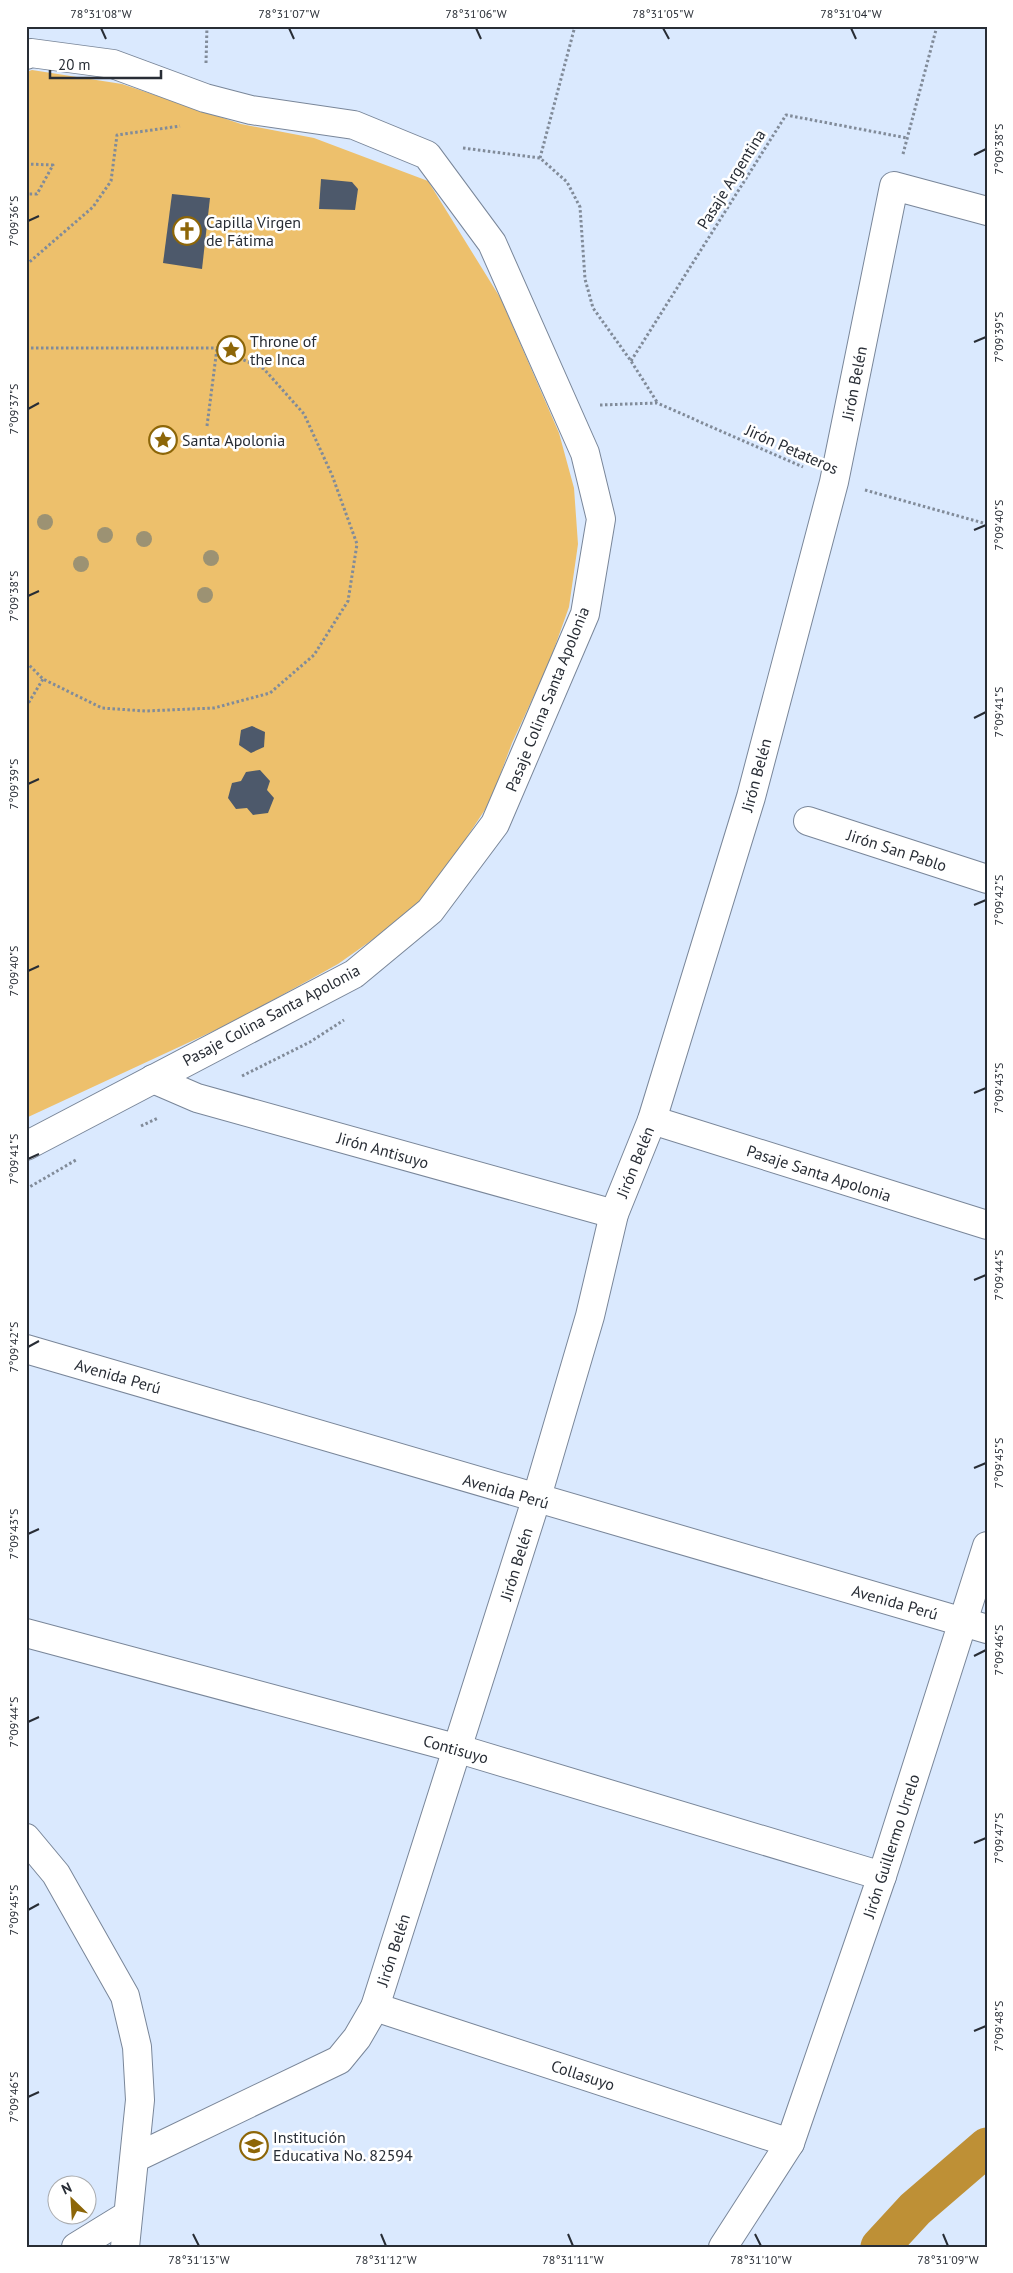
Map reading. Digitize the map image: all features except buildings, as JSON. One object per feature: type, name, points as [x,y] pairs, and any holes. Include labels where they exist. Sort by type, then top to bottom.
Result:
[{"type":"street","name":"Pasaje Colina Santa Apolonia","points":[[26,55],[31,53],[113,64],[205,98],[242,108],[354,125],[427,156],[492,243],[585,453],[601,519],[585,614],[499,815],[495,824],[430,912],[354,974],[26,1146]]},
{"type":"street","points":[[894,186],[987,211]]},
{"type":"street","name":"Jirón Belén","points":[[135,2158],[339,2060],[357,2038],[375,2007],[459,1749],[536,1500],[590,1316],[614,1214],[652,1120],[751,797],[834,482],[894,186]]},
{"type":"street","name":"Jirón San Pablo","points":[[808,821],[987,879]]},
{"type":"street","name":"Jirón Antisuyo","points":[[154,1079],[197,1098],[614,1214]]},
{"type":"street","name":"Pasaje Santa Apolonia","points":[[652,1120],[987,1225]]},
{"type":"street","name":"Avenida Perú","points":[[26,1349],[536,1500],[975,1626]]},
{"type":"street","name":"Jirón Guillermo Urrelo","points":[[723,2247],[790,2144],[882,1876],[975,1626],[987,1546]]},
{"type":"street","name":"Contisuyo","points":[[26,1633],[459,1749],[882,1876]]},
{"type":"street","points":[[26,1838],[56,1874],[125,1996],[137,2047],[140,2100],[125,2247]]},
{"type":"street","name":"Collasuyo","points":[[375,2007],[790,2144]]},
{"type":"street","points":[[76,2247],[128,2214]]},
{"type":"path","points":[[540,158],[575,26]]},
{"type":"path","points":[[894,186],[937,26]]},
{"type":"path","name":"Pasaje Argentina","points":[[631,361],[786,114],[907,138]]},
{"type":"path","points":[[26,265],[93,208],[110,181],[117,135],[188,124]]},
{"type":"path","points":[[461,148],[468,147],[540,158],[567,182],[580,206],[585,279],[593,308],[631,361],[657,403]]},
{"type":"path","points":[[26,164],[53,165],[37,194],[26,194]]},
{"type":"path","points":[[26,348],[217,348],[264,369],[304,414],[332,475],[357,544],[348,601],[314,655],[270,694],[214,708],[145,711],[102,708],[43,679],[26,662]]},
{"type":"path","points":[[207,426],[217,348]]},
{"type":"path","name":"Jirón Petateros","points":[[599,405],[657,403],[834,482],[987,524]]},
{"type":"path","points":[[26,707],[43,679]]},
{"type":"path","points":[[132,1131],[310,1042],[350,1016]]},
{"type":"path","points":[[26,1189],[82,1157]]},
{"type":"shaded area","points":[[32,70],[122,84],[241,124],[314,138],[428,181],[501,299],[559,433],[574,488],[578,544],[569,607],[549,663],[512,743],[490,802],[423,904],[338,964],[235,1021],[26,1118],[26,72]]},
{"type":"waterway","points":[[880,2247],[915,2209],[987,2147]]},
{"type":"place","name":"Capilla Virgen de Fátima","points":[[187,231]]},
{"type":"place","name":"Throne of the Inca","points":[[231,350]]},
{"type":"place","name":"Santa Apolonia","points":[[163,440]]},
{"type":"place","name":"Institución Educativa No. 82594","points":[[254,2146]]}]
